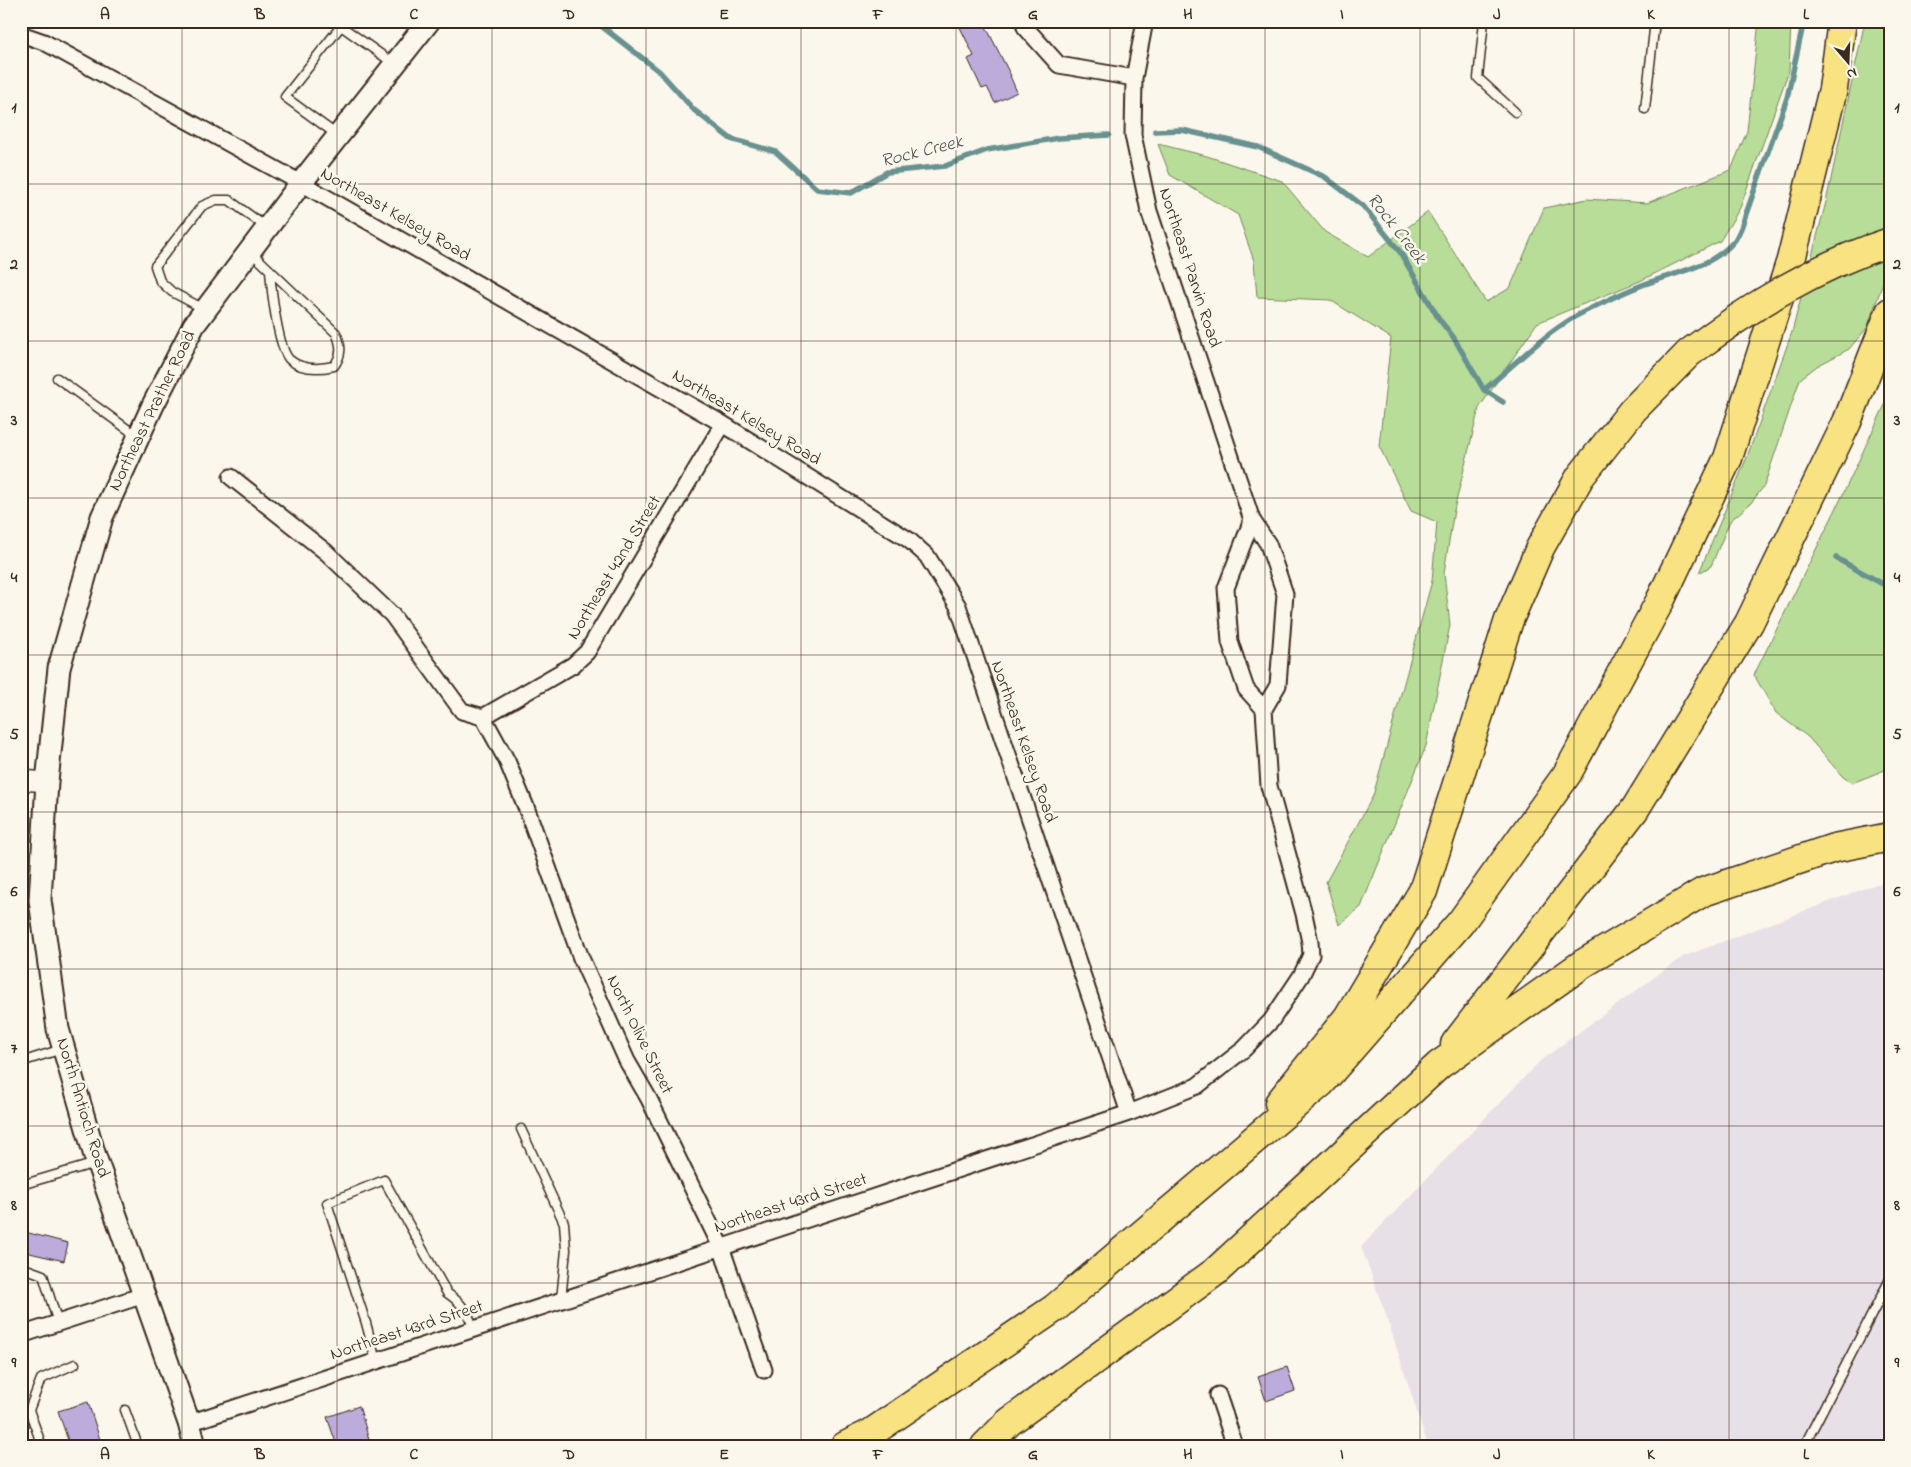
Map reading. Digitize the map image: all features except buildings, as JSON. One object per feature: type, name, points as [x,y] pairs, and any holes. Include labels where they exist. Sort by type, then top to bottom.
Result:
[{"type":"highway","points":[[845,1446],[871,1433],[1055,1308],[1321,1083],[1461,922],[1567,774],[1660,602],[1728,458],[1791,260],[1833,89],[1842,21]]},
{"type":"highway","points":[[1238,1153],[1348,1017],[1423,892],[1509,620],[1540,548],[1580,477],[1633,410],[1689,353],[1723,327],[1759,303],[1803,278],[1854,254],[1890,242]]},
{"type":"highway","points":[[1439,1065],[1635,809],[1749,623],[1847,422],[1890,312]]},
{"type":"highway","points":[[964,1446],[1009,1422],[1214,1272],[1439,1065],[1584,963],[1703,892],[1834,848],[1890,837]]},
{"type":"highway","points":[[985,1446],[1009,1422]]},
{"type":"highway","points":[[828,1446],[871,1433]]},
{"type":"main road","name":"Northeast Prather Road","points":[[47,782],[59,668],[102,516],[153,405],[194,325],[301,183],[429,21]]},
{"type":"main road","name":"North Antioch Road","points":[[47,782],[40,900],[58,1029],[97,1163],[189,1423],[195,1446]]},
{"type":"street","points":[[1025,21],[1026,27],[1059,65],[1134,78]]},
{"type":"street","name":"Northeast Parvin Road","points":[[1145,21],[1134,78],[1132,135],[1148,211],[1252,520],[1268,544],[1285,594],[1278,684],[1264,709]]},
{"type":"street","name":"Northeast Kelsey Road","points":[[21,34],[44,42],[301,183],[723,424],[909,540],[927,556],[958,606],[1129,1113]]},
{"type":"street","name":"Northeast 42nd Street","points":[[483,717],[572,665],[587,652],[723,424]]},
{"type":"street","points":[[231,477],[326,552],[392,615],[462,711],[483,717]]},
{"type":"street","points":[[1252,520],[1226,588],[1230,642],[1246,689],[1264,709]]},
{"type":"street","name":"Northeast 43rd Street","points":[[189,1423],[1129,1113],[1198,1086],[1244,1049],[1271,1021],[1301,976],[1311,955],[1304,914],[1269,786],[1264,709]]},
{"type":"street","name":"North Olive Street","points":[[483,717],[507,761],[526,807],[581,958],[628,1061],[649,1099],[721,1247],[764,1370]]},
{"type":"street","points":[[21,780],[47,782]]},
{"type":"street","points":[[21,1335],[144,1295]]},
{"type":"street","points":[[1218,1394],[1235,1446]]},
{"type":"lane","points":[[1484,21],[1478,78],[1515,112]]},
{"type":"lane","points":[[1645,109],[1654,21]]},
{"type":"lane","points":[[338,136],[285,97],[341,26],[395,64]]},
{"type":"lane","points":[[206,310],[172,292],[160,280],[155,266],[202,206],[216,200],[229,200],[267,228]]},
{"type":"lane","points":[[250,251],[270,270],[336,333],[340,343],[341,357],[334,366],[319,369],[299,365],[288,359],[282,347],[270,270]]},
{"type":"lane","points":[[57,378],[138,437]]},
{"type":"lane","points":[[21,1062],[64,1049]]},
{"type":"lane","points":[[521,1129],[564,1223],[566,1250],[561,1300]]},
{"type":"lane","points":[[21,1185],[97,1163]]},
{"type":"lane","points":[[376,1362],[366,1323],[327,1203],[384,1180],[447,1293],[461,1303],[467,1311],[474,1329]]},
{"type":"lane","points":[[21,1267],[43,1276],[58,1323]]},
{"type":"lane","points":[[1804,1446],[1890,1279]]},
{"type":"lane","points":[[42,1446],[29,1410],[41,1379],[75,1364]]},
{"type":"lane","points":[[125,1410],[138,1446]]},
{"type":"shaded area","points":[[1890,883],[1890,1446],[1428,1446],[1386,1315],[1361,1247],[1540,1061],[1682,957],[1876,884]]},
{"type":"green space","points":[[1759,21],[1791,21],[1789,70],[1740,208],[1720,241],[1640,281],[1537,323],[1479,408],[1454,510],[1444,573],[1450,625],[1426,746],[1361,907],[1339,925],[1326,882],[1373,796],[1432,581],[1437,522],[1411,511],[1379,446],[1391,338],[1330,300],[1257,297],[1254,261],[1238,215],[1170,175],[1158,144],[1207,156],[1282,181],[1325,232],[1368,257],[1428,212],[1486,302],[1510,288],[1544,208],[1587,199],[1647,203],[1731,170],[1747,131]]},
{"type":"green space","points":[[1865,21],[1890,21],[1890,261],[1867,328],[1849,349],[1817,366],[1800,379],[1764,486],[1751,503],[1730,521],[1711,566],[1699,573],[1747,457],[1792,332],[1826,202]]},
{"type":"green space","points":[[1890,394],[1890,768],[1852,783],[1843,777],[1808,737],[1776,713],[1754,675]]},
{"type":"waterway","name":"Rock Creek","points":[[595,21],[660,72],[694,110],[731,139],[776,152],[817,189],[851,193],[887,172],[945,166],[987,150],[1059,138],[1109,135]]},
{"type":"waterway","points":[[1484,390],[1540,342],[1576,316],[1636,287],[1704,263],[1725,250],[1734,241],[1741,228],[1787,98],[1804,21]]},
{"type":"waterway","name":"Rock Creek","points":[[1155,131],[1182,130],[1258,147],[1325,177],[1363,206],[1400,252],[1439,319],[1454,338],[1484,390],[1503,402]]},
{"type":"waterway","name":"Rock Creek","points":[[1836,558],[1890,588]]}]
